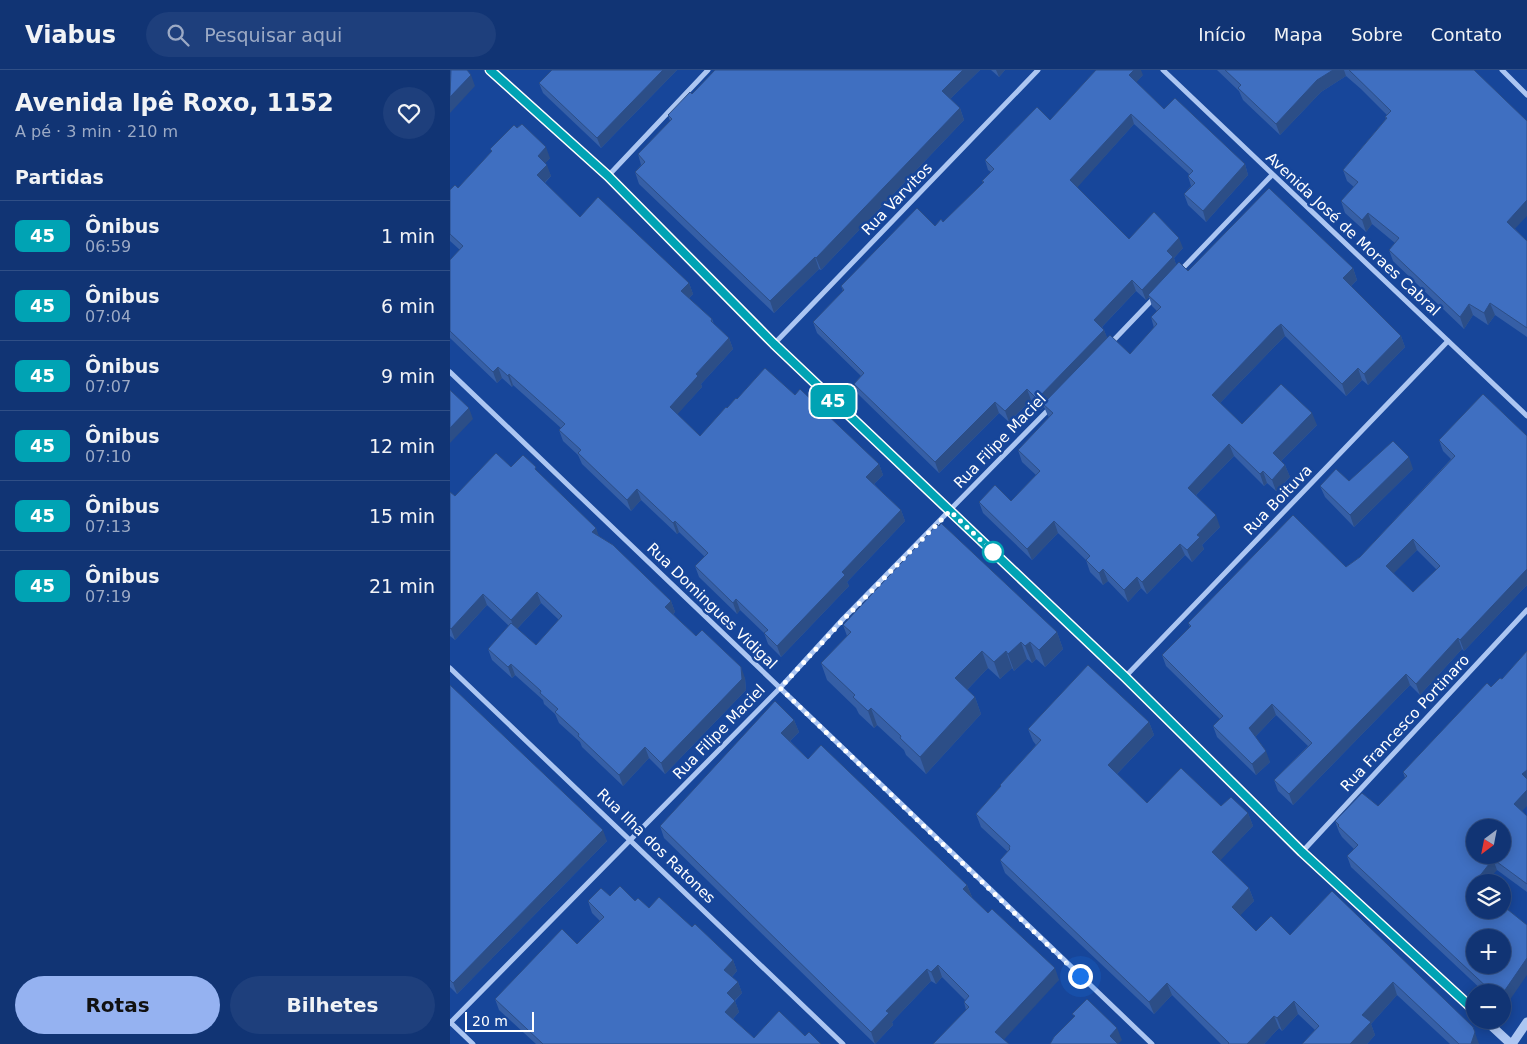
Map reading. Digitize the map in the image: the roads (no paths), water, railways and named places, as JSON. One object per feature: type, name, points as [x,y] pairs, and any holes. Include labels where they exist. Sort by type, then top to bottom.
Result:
[{"type":"street","points":[[490,70],[608,176],[774,344],[1125,677],[1302,852],[1466,1003]]},
{"type":"street","points":[[608,176],[708,70]]},
{"type":"street","name":"Rua Varvitos","points":[[774,344],[1038,70]]},
{"type":"street","name":"Avenida José de Moraes Cabral","points":[[1163,70],[1527,416]]},
{"type":"street","points":[[1502,70],[1527,95]]},
{"type":"street","points":[[1176,274],[1272,175]]},
{"type":"street","points":[[1103,351],[1157,294]]},
{"type":"street","name":"Rua Boituva","points":[[1125,677],[1448,341]]},
{"type":"street","name":"Rua Domingues Vidigal","points":[[450,372],[1152,1044]]},
{"type":"street","name":"Rua Filipe Maciel","points":[[450,1022],[780,688],[843,620],[1058,399]]},
{"type":"street","name":"Rua Francesco Portinaro","points":[[1302,852],[1527,610]]},
{"type":"street","name":"Rua Ilha dos Ratones","points":[[450,668],[843,1044]]},
{"type":"street","points":[[450,1022],[472,1044]]},
{"type":"street","points":[[1495,1029],[1512,1044],[1527,1022]]}]
